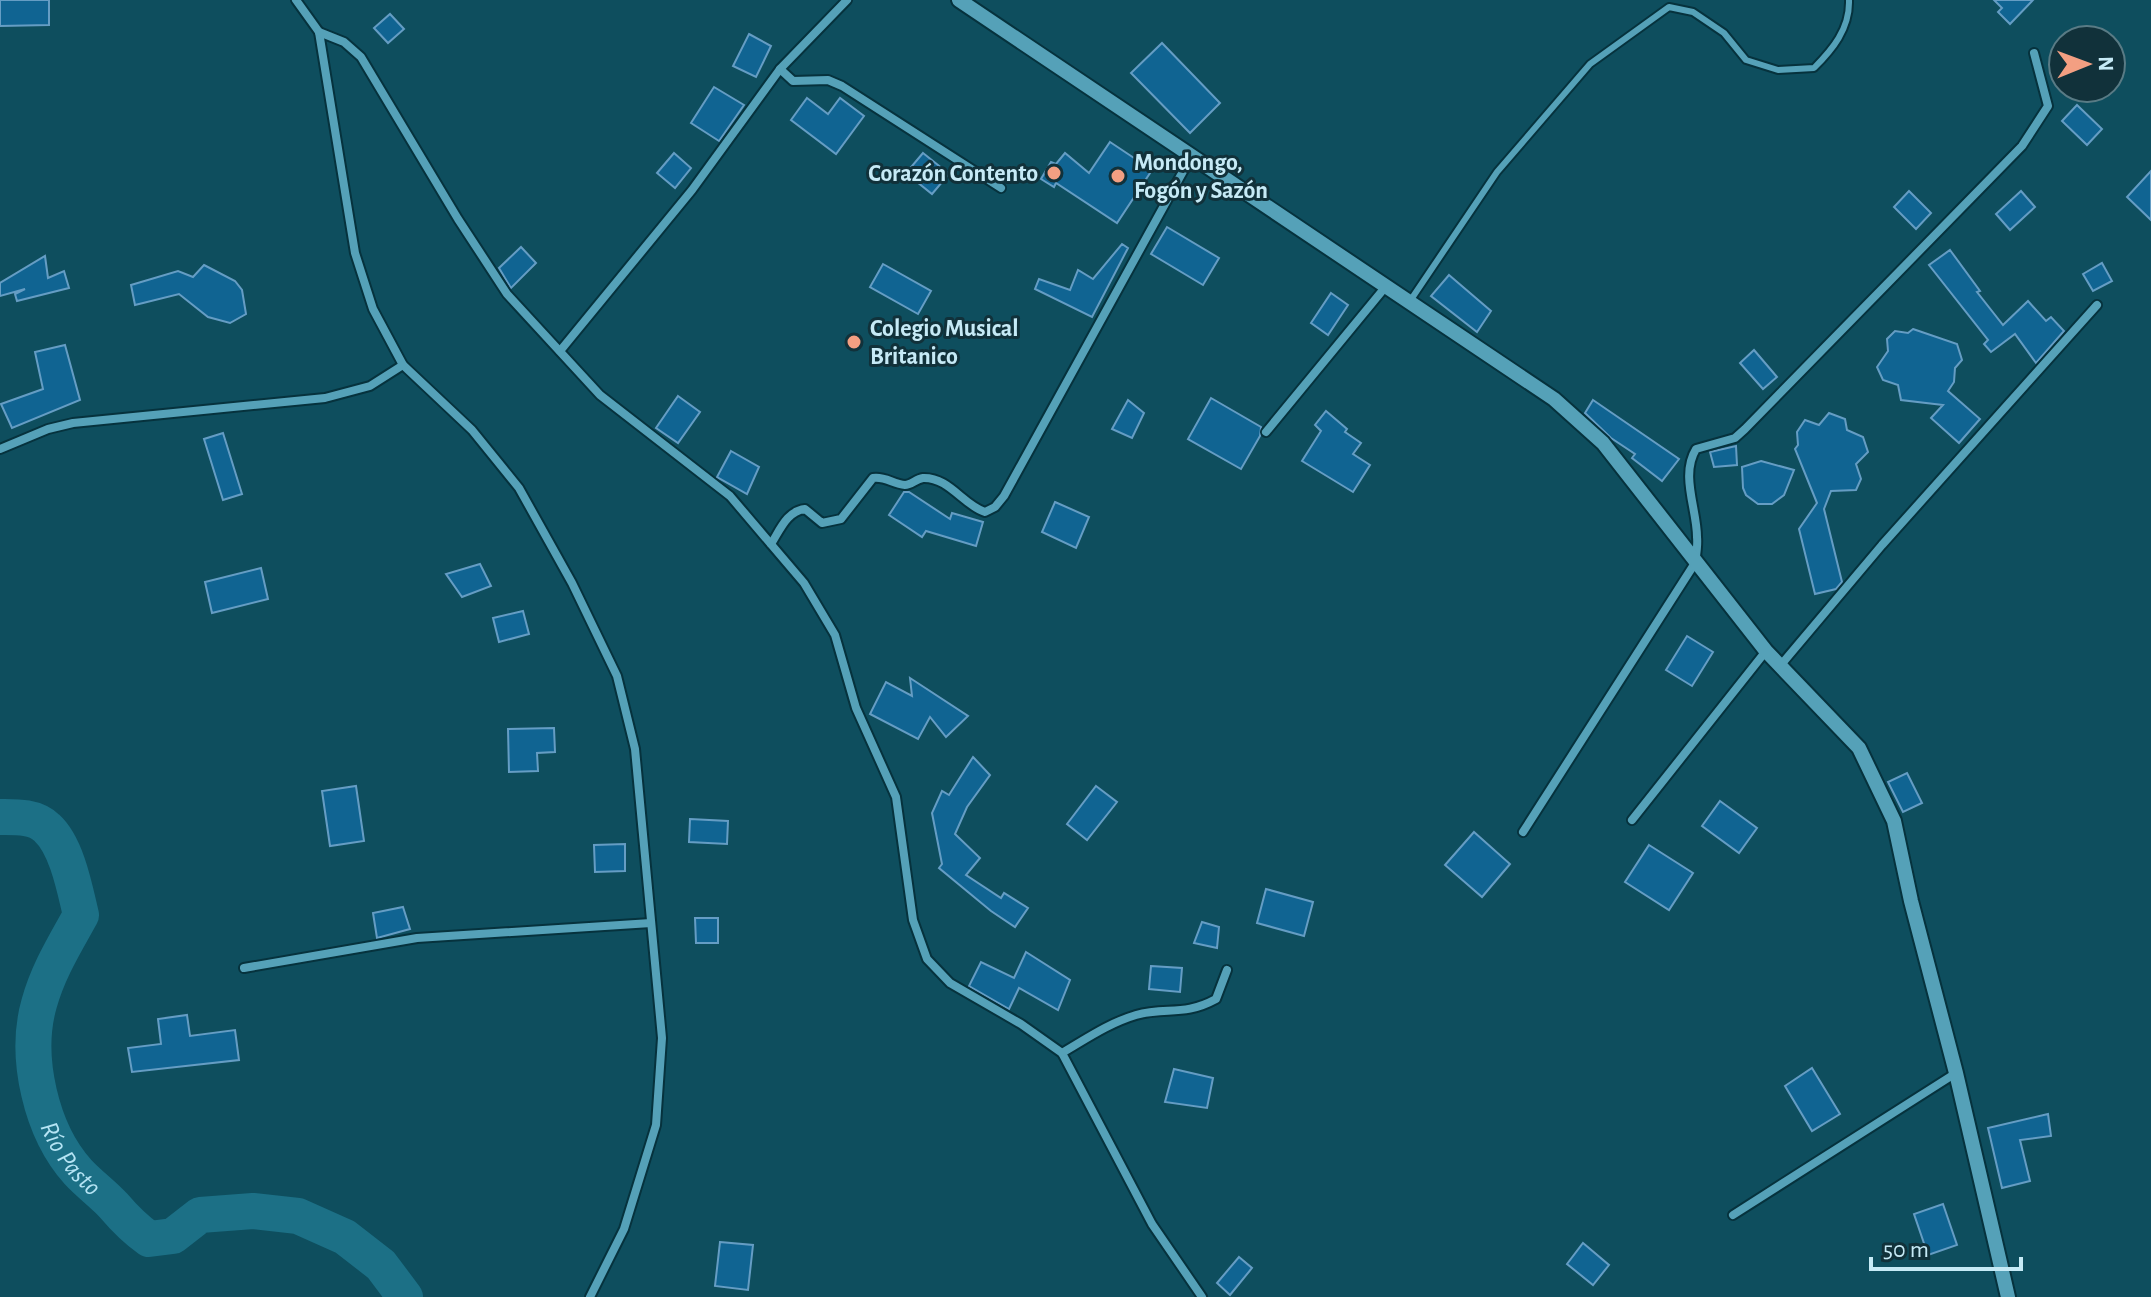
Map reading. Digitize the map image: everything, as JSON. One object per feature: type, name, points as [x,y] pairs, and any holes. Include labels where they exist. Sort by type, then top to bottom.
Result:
[{"type":"street","points":[[296,0],[319,32],[355,253],[373,309],[403,365],[472,430],[519,488],[572,583],[617,676],[635,749],[662,1038],[656,1125],[624,1229],[590,1297]]},
{"type":"street","points":[[560,351],[683,201],[780,69],[847,0]]},
{"type":"street","points":[[959,0],[1554,399],[1603,443],[1766,651],[1859,748],[1894,821],[2008,1297]]},
{"type":"street","points":[[319,32],[344,42],[361,57],[507,294],[600,395],[730,496],[804,583],[835,635],[856,708],[896,797],[913,920],[927,959],[950,983],[1021,1024],[1062,1053],[1152,1224],[1202,1297]]},
{"type":"street","points":[[1523,832],[1695,563],[1698,536],[1688,472],[1690,458],[1696,449],[1735,438],[1745,429],[2022,146],[2048,106],[2034,53]]},
{"type":"street","points":[[780,69],[793,81],[828,80],[842,86],[1001,188]]},
{"type":"street","points":[[771,544],[797,510],[805,509],[822,523],[841,519],[873,478],[881,477],[908,485],[924,478],[946,485],[975,508],[985,512],[995,507],[1192,155]]},
{"type":"street","points":[[1266,432],[1387,285]]},
{"type":"street","points":[[1780,666],[1882,545],[2097,305]]},
{"type":"street","points":[[0,449],[48,429],[73,423],[325,398],[370,386],[403,365]]},
{"type":"street","points":[[1632,820],[1766,651]]},
{"type":"street","points":[[244,968],[417,938],[651,923]]},
{"type":"street","points":[[1062,1053],[1102,1028],[1138,1014],[1197,1009],[1216,999],[1227,970]]},
{"type":"street","points":[[1733,1215],[1956,1073]]},
{"type":"lane","points":[[1410,301],[1497,172],[1590,64],[1669,7],[1693,12],[1724,33],[1746,60],[1778,70],[1814,68],[1836,45],[1849,0]]},
{"type":"building","points":[[0,0],[49,0],[49,25],[0,26]]},
{"type":"building","points":[[1994,0],[2033,0],[2010,24],[1998,12],[2002,8]]},
{"type":"building","points":[[390,14],[404,29],[388,43],[374,28]]},
{"type":"building","points":[[749,34],[771,46],[756,77],[733,66]]},
{"type":"building","points":[[1162,43],[1220,103],[1190,133],[1131,73]]},
{"type":"building","points":[[714,87],[744,105],[719,141],[691,123]]},
{"type":"building","points":[[807,98],[828,114],[840,98],[864,116],[836,154],[791,120]]},
{"type":"building","points":[[2077,105],[2102,129],[2087,145],[2062,121]]},
{"type":"building","points":[[1110,142],[1152,170],[1117,223],[1056,183],[1054,187],[1041,179],[1051,162],[1056,164],[1065,153],[1089,173]]},
{"type":"building","points":[[674,153],[691,168],[675,188],[657,173]]},
{"type":"building","points":[[923,153],[949,174],[932,194],[906,173]]},
{"type":"building","points":[[2151,171],[2151,220],[2127,197]]},
{"type":"building","points":[[1909,191],[1931,213],[1916,229],[1894,207]]},
{"type":"building","points":[[2021,191],[2035,207],[2010,230],[1996,214]]},
{"type":"building","points":[[1167,227],[1219,258],[1203,285],[1151,254]]},
{"type":"building","points":[[1122,244],[1128,248],[1092,317],[1035,289],[1039,279],[1070,290],[1078,270],[1093,279]]},
{"type":"building","points":[[521,247],[536,263],[511,288],[499,268]]},
{"type":"building","points":[[1950,250],[2003,325],[2028,301],[2046,321],[2051,317],[2064,331],[2036,363],[2015,334],[1991,352],[1984,344],[1988,340],[1929,265]]},
{"type":"building","points":[[45,256],[48,278],[64,271],[69,288],[17,301],[15,294],[25,289],[0,296],[0,283]]},
{"type":"building","points":[[2102,263],[2112,281],[2093,291],[2083,274]]},
{"type":"building","points":[[883,264],[931,291],[918,314],[870,287]]},
{"type":"building","points":[[204,265],[235,281],[242,290],[246,314],[230,323],[208,317],[179,294],[135,305],[131,285],[178,271],[193,277]]},
{"type":"building","points":[[1449,275],[1491,311],[1477,332],[1431,296]]},
{"type":"building","points":[[1331,293],[1348,305],[1328,335],[1311,323]]},
{"type":"building","points":[[1913,329],[1957,344],[1962,360],[1955,368],[1954,382],[1948,391],[1980,419],[1959,443],[1931,418],[1943,405],[1901,400],[1898,385],[1883,380],[1877,367],[1888,351],[1887,339],[1895,331],[1908,333]]},
{"type":"building","points":[[65,345],[80,400],[12,428],[1,404],[43,389],[35,352]]},
{"type":"building","points":[[1754,350],[1777,377],[1763,389],[1740,363]]},
{"type":"building","points":[[678,396],[700,412],[678,443],[656,428]]},
{"type":"building","points":[[1211,398],[1261,427],[1260,436],[1241,469],[1188,439]]},
{"type":"building","points":[[1128,400],[1144,413],[1132,438],[1112,429]]},
{"type":"building","points":[[1593,400],[1679,459],[1662,481],[1632,458],[1635,454],[1611,438],[1585,413]]},
{"type":"building","points":[[1326,411],[1347,429],[1345,432],[1361,443],[1353,454],[1370,465],[1353,492],[1302,461],[1321,431],[1315,425]]},
{"type":"building","points":[[1829,413],[1845,419],[1847,430],[1863,437],[1868,452],[1856,464],[1861,479],[1856,490],[1831,491],[1824,509],[1842,582],[1836,589],[1815,594],[1799,529],[1817,503],[1795,449],[1798,445],[1797,432],[1805,420],[1819,425]]},
{"type":"building","points":[[223,433],[242,494],[223,500],[204,439]]},
{"type":"building","points":[[1736,446],[1737,465],[1714,467],[1710,452]]},
{"type":"building","points":[[731,451],[759,467],[747,494],[717,477]]},
{"type":"building","points":[[1761,461],[1794,470],[1784,495],[1772,504],[1758,504],[1746,495],[1743,488],[1742,467]]},
{"type":"building","points":[[904,492],[909,492],[950,519],[952,513],[983,522],[976,546],[926,531],[922,537],[889,515]]},
{"type":"building","points":[[1055,502],[1089,517],[1076,548],[1042,532]]},
{"type":"building","points":[[480,564],[491,586],[462,597],[446,574]]},
{"type":"building","points":[[261,568],[268,599],[212,613],[205,582]]},
{"type":"building","points":[[523,611],[529,634],[499,642],[493,618]]},
{"type":"building","points":[[1687,636],[1713,652],[1692,686],[1666,670]]},
{"type":"building","points":[[910,678],[968,716],[946,737],[930,717],[918,739],[870,714],[886,682],[912,696]]},
{"type":"building","points":[[554,728],[555,752],[537,753],[538,771],[509,772],[508,729]]},
{"type":"building","points":[[973,757],[990,775],[967,807],[955,834],[980,858],[966,875],[1001,898],[1004,893],[1028,908],[1015,927],[939,868],[942,864],[932,813],[942,791],[949,795]]},
{"type":"building","points":[[1907,773],[1922,803],[1903,812],[1888,782]]},
{"type":"building","points":[[356,786],[364,841],[330,846],[322,791]]},
{"type":"building","points":[[1096,786],[1117,802],[1087,840],[1067,824]]},
{"type":"building","points":[[1720,801],[1757,828],[1739,853],[1702,826]]},
{"type":"building","points":[[690,819],[728,821],[727,844],[689,842]]},
{"type":"building","points":[[1474,832],[1510,864],[1482,897],[1445,865]]},
{"type":"building","points":[[625,844],[625,871],[595,872],[594,845]]},
{"type":"building","points":[[1649,845],[1693,873],[1669,910],[1625,882]]},
{"type":"building","points":[[1266,889],[1313,902],[1304,936],[1257,923]]},
{"type":"building","points":[[403,907],[410,929],[377,938],[373,913]]},
{"type":"building","points":[[695,918],[718,918],[718,943],[696,943]]},
{"type":"building","points":[[1202,922],[1219,927],[1217,948],[1194,943]]},
{"type":"building","points":[[1026,952],[1070,980],[1058,1010],[1019,988],[1009,1009],[969,986],[981,962],[1014,978]]},
{"type":"building","points":[[1151,966],[1182,968],[1180,992],[1149,989]]},
{"type":"building","points":[[187,1015],[190,1036],[235,1030],[239,1060],[132,1072],[128,1048],[161,1044],[158,1019]]},
{"type":"building","points":[[1812,1068],[1840,1114],[1812,1131],[1785,1086]]},
{"type":"building","points":[[1174,1069],[1213,1078],[1207,1108],[1165,1102]]},
{"type":"building","points":[[2048,1114],[2051,1136],[2020,1140],[2030,1181],[2002,1188],[1988,1128]]},
{"type":"building","points":[[1943,1204],[1957,1245],[1928,1255],[1914,1214]]},
{"type":"building","points":[[720,1242],[753,1245],[748,1290],[715,1286]]},
{"type":"building","points":[[1583,1243],[1609,1265],[1593,1285],[1567,1264]]},
{"type":"building","points":[[1239,1257],[1252,1268],[1230,1295],[1217,1283]]},
{"type":"waterway","name":"Río Pasto","points":[[0,817],[37,821],[54,836],[69,869],[81,915],[57,958],[43,992],[35,1025],[34,1047],[35,1070],[45,1115],[54,1136],[78,1172],[149,1239],[173,1236],[200,1215],[253,1211],[298,1216],[345,1237],[381,1265],[405,1297]]},
{"type":"place","name":"Corazón Contento","points":[[1054,173]]},
{"type":"place","name":"Mondongo, Fogón y Sazón","points":[[1118,176]]},
{"type":"place","name":"Colegio Musical Britanico","points":[[854,342]]}]
